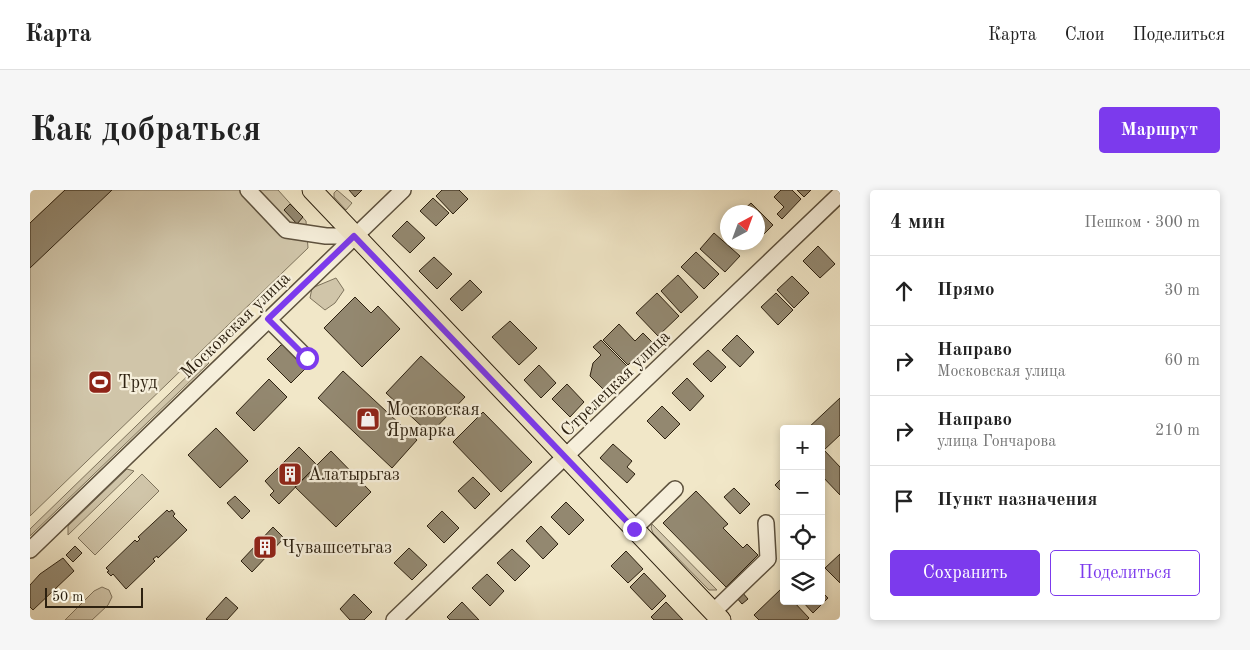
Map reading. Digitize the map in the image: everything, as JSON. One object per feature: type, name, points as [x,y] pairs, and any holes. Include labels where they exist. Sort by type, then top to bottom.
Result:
[{"type":"main road","points":[[312,190],[717,616]]},
{"type":"street","points":[[248,190],[286,230],[326,236],[354,236]]},
{"type":"street","name":"Московская улица","points":[[30,550],[403,190]]},
{"type":"street","name":"Стрелецкая улица","points":[[394,620],[840,194]]},
{"type":"street","points":[[268,319],[307,358]]},
{"type":"street","points":[[634,529],[674,489]]},
{"type":"street","points":[[717,616],[768,559],[766,523]]},
{"type":"shaded area","name":"Труд","points":[[65,190],[278,190],[306,221],[308,248],[30,516],[30,223]]},
{"type":"shaded area","points":[[337,190],[352,203],[346,210],[334,197],[334,193]]},
{"type":"shaded area","points":[[336,278],[344,290],[335,303],[325,310],[310,298],[312,288]]},
{"type":"shaded area","points":[[205,359],[209,363],[30,536],[30,529]]},
{"type":"shaded area","points":[[127,469],[134,471],[68,535],[68,526]]},
{"type":"shaded area","points":[[142,474],[159,491],[95,555],[78,538]]},
{"type":"shaded area","points":[[652,524],[717,590],[709,590],[653,533]]},
{"type":"shaded area","points":[[102,587],[109,590],[112,597],[108,605],[92,620],[65,620],[94,591]]},
{"type":"building","points":[[65,190],[112,190],[30,268],[30,223]]},
{"type":"building","points":[[349,190],[362,190],[355,197]]},
{"type":"building","points":[[442,190],[459,190],[468,199],[453,214],[436,196]]},
{"type":"building","points":[[781,190],[792,190],[801,199],[782,219],[777,214],[784,207],[774,197]]},
{"type":"building","points":[[797,190],[811,190],[804,197]]},
{"type":"building","points":[[433,198],[449,213],[436,226],[420,211]]},
{"type":"building","points":[[290,204],[303,217],[297,224],[284,210]]},
{"type":"building","points":[[765,217],[773,225],[765,233]]},
{"type":"building","points":[[407,221],[425,238],[410,253],[392,236]]},
{"type":"building","points":[[714,233],[720,238],[720,250],[733,250],[740,256],[725,272],[700,249]]},
{"type":"building","points":[[818,246],[835,264],[820,278],[803,261]]},
{"type":"building","points":[[696,252],[719,274],[704,289],[681,267]]},
{"type":"building","points":[[434,257],[452,274],[437,289],[419,271]]},
{"type":"building","points":[[678,275],[698,297],[681,313],[661,291]]},
{"type":"building","points":[[792,276],[809,293],[794,308],[777,290]]},
{"type":"building","points":[[470,280],[482,292],[462,311],[450,299]]},
{"type":"building","points":[[657,293],[679,316],[658,336],[636,313]]},
{"type":"building","points":[[776,293],[793,310],[778,325],[761,307]]},
{"type":"building","points":[[355,297],[371,313],[378,306],[400,329],[362,367],[324,328]]},
{"type":"building","points":[[510,321],[537,348],[519,365],[492,337]]},
{"type":"building","points":[[619,324],[635,341],[643,333],[652,342],[628,365],[603,340]]},
{"type":"building","points":[[737,335],[754,352],[740,367],[722,350]]},
{"type":"building","points":[[601,340],[628,367],[604,390],[590,376],[593,363],[601,355],[593,347]]},
{"type":"building","points":[[288,344],[309,365],[291,383],[267,359],[281,345]]},
{"type":"building","points":[[708,350],[726,367],[711,382],[693,364]]},
{"type":"building","points":[[421,356],[465,397],[430,434],[386,393]]},
{"type":"building","points":[[539,365],[556,383],[541,398],[524,380]]},
{"type":"building","name":"Московская Ярмарка","points":[[343,371],[417,440],[392,468],[318,398]]},
{"type":"building","points":[[687,378],[704,396],[690,411],[672,393]]},
{"type":"building","points":[[269,379],[287,397],[254,431],[236,413]]},
{"type":"building","points":[[567,384],[584,402],[570,417],[552,399]]},
{"type":"building","points":[[840,398],[840,435],[825,449],[825,425],[811,425]]},
{"type":"building","points":[[662,406],[680,424],[665,439],[647,421]]},
{"type":"building","points":[[483,412],[532,462],[501,492],[453,442]]},
{"type":"building","points":[[216,428],[248,461],[220,488],[188,455]]},
{"type":"building","points":[[613,444],[632,461],[627,467],[635,474],[627,483],[600,458]]},
{"type":"building","name":"Алатырьгаз","points":[[299,447],[317,465],[279,504],[270,495],[274,491],[265,481]]},
{"type":"building","points":[[331,451],[371,492],[336,527],[295,487]]},
{"type":"building","points":[[825,451],[840,467],[840,495],[825,479]]},
{"type":"building","points":[[473,477],[490,494],[475,509],[458,491]]},
{"type":"building","points":[[780,480],[780,490],[775,485]]},
{"type":"building","points":[[734,488],[750,504],[740,514],[724,497]]},
{"type":"building","points":[[696,491],[728,524],[723,528],[743,548],[747,544],[758,555],[726,587],[663,523]]},
{"type":"building","points":[[235,496],[250,511],[242,519],[227,503]]},
{"type":"building","points":[[566,502],[584,520],[569,535],[551,517]]},
{"type":"building","points":[[167,510],[169,512],[172,510],[175,514],[173,516],[187,530],[158,558],[157,556],[153,559],[155,561],[126,589],[113,574],[111,576],[107,572],[109,571],[106,568],[135,540],[137,542],[140,539],[138,537]]},
{"type":"building","points":[[442,511],[459,528],[444,543],[427,526]]},
{"type":"building","points":[[541,526],[558,544],[543,559],[526,541]]},
{"type":"building","name":"Чувашсетьгаз","points":[[273,527],[284,538],[252,572],[241,561]]},
{"type":"building","points":[[75,546],[82,553],[73,562],[66,555]]},
{"type":"building","points":[[409,548],[427,565],[412,580],[394,563]]},
{"type":"building","points":[[512,549],[530,566],[515,581],[497,563]]},
{"type":"building","points":[[626,551],[643,569],[628,583],[611,566]]},
{"type":"building","points":[[840,554],[840,583],[825,568]]},
{"type":"building","points":[[63,558],[74,571],[33,610],[30,607],[30,585],[40,574]]},
{"type":"building","points":[[644,573],[666,596],[652,610],[630,587]]},
{"type":"building","points":[[487,574],[504,591],[490,606],[472,588]]},
{"type":"building","points":[[780,590],[780,605],[797,605],[809,618],[807,620],[759,620],[754,615]]},
{"type":"building","points":[[742,592],[748,599],[742,604],[736,597]]},
{"type":"building","points":[[354,594],[372,612],[364,620],[350,620],[340,609]]},
{"type":"building","points":[[226,597],[238,608],[227,620],[207,620],[206,619]]},
{"type":"building","points":[[462,602],[479,620],[450,620],[447,617]]},
{"type":"building","points":[[666,602],[683,620],[654,620],[651,617]]},
{"type":"building","points":[[806,605],[821,605],[813,613]]},
{"type":"place","name":"Труд","points":[[100,382]]},
{"type":"place","name":"Московская Ярмарка","points":[[368,419]]},
{"type":"place","name":"Алатырьгаз","points":[[290,474]]},
{"type":"place","name":"Чувашсетьгаз","points":[[265,547]]},
{"type":"route","points":[[307,358],[268,319],[354,236],[634,529]]}]
